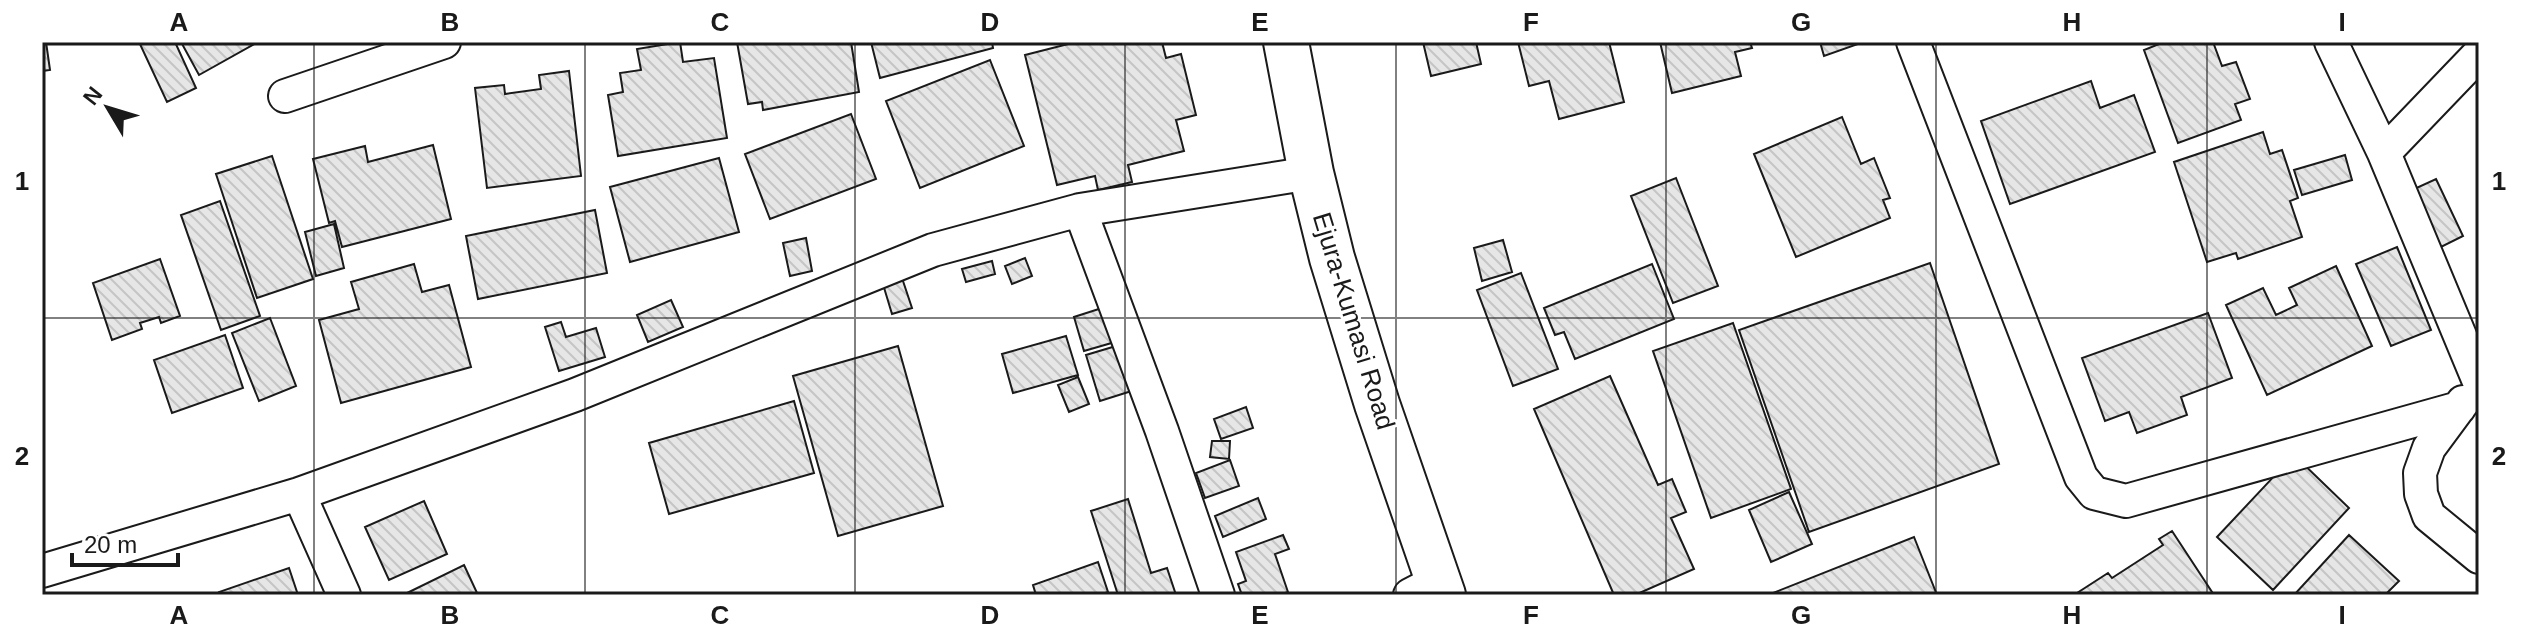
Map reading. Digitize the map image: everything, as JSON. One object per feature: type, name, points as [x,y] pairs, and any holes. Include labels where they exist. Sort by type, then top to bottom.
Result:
[{"type":"main road","name":"Ejura-Kumasi Road","points":[[1286,42],[1311,173],[1332,258],[1430,590]]},
{"type":"street","points":[[285,96],[444,42]]},
{"type":"street","points":[[1913,42],[2081,477],[2094,493],[2126,501],[2459,408]]},
{"type":"street","points":[[2331,42],[2384,153],[2479,378],[2429,448],[2420,473],[2421,494],[2429,516],[2479,557]]},
{"type":"street","points":[[2384,153],[2479,54]]},
{"type":"street","points":[[42,571],[299,494],[575,395],[933,250],[1080,210],[1311,173]]},
{"type":"street","points":[[1080,210],[1162,431],[1218,595]]},
{"type":"street","points":[[299,494],[344,595]]},
{"type":"building","points":[[42,42],[46,42],[50,70],[42,71]]},
{"type":"building","points":[[139,42],[175,42],[196,88],[167,102]]},
{"type":"building","points":[[181,42],[258,42],[199,75]]},
{"type":"building","points":[[680,42],[683,62],[714,58],[727,138],[618,156],[608,95],[623,92],[620,73],[641,70],[637,49]]},
{"type":"building","points":[[737,42],[851,42],[859,92],[763,110],[762,102],[748,104]]},
{"type":"building","points":[[871,42],[992,42],[993,48],[880,78]]},
{"type":"building","points":[[1076,42],[1162,42],[1166,58],[1181,54],[1196,115],[1176,120],[1184,151],[1128,165],[1132,182],[1098,190],[1095,176],[1057,185],[1025,55]]},
{"type":"building","points":[[1423,42],[1476,42],[1481,64],[1431,76]]},
{"type":"building","points":[[1518,42],[1609,42],[1624,102],[1559,119],[1549,81],[1529,86]]},
{"type":"building","points":[[1660,42],[1750,42],[1752,48],[1735,52],[1741,76],[1672,93]]},
{"type":"building","points":[[1820,42],[1857,42],[1858,44],[1824,56]]},
{"type":"building","points":[[2164,42],[2213,42],[2222,66],[2236,62],[2250,99],[2235,104],[2241,120],[2178,143],[2144,50]]},
{"type":"building","points":[[990,60],[1024,146],[920,188],[886,101]]},
{"type":"building","points":[[569,71],[581,176],[487,188],[475,88],[504,85],[505,94],[541,89],[539,75]]},
{"type":"building","points":[[2091,81],[2100,108],[2134,95],[2155,152],[2010,204],[1981,121]]},
{"type":"building","points":[[851,114],[876,179],[770,219],[745,154]]},
{"type":"building","points":[[1842,117],[1861,164],[1874,158],[1890,198],[1883,200],[1890,218],[1796,257],[1754,154]]},
{"type":"building","points":[[2263,132],[2270,154],[2282,150],[2298,198],[2290,201],[2302,237],[2238,259],[2236,253],[2207,262],[2174,162]]},
{"type":"building","points":[[433,145],[451,219],[342,247],[335,221],[329,223],[313,159],[365,146],[368,162]]},
{"type":"building","points":[[2345,155],[2352,180],[2302,195],[2294,170]]},
{"type":"building","points":[[272,156],[313,279],[257,298],[216,174]]},
{"type":"building","points":[[719,158],[739,232],[630,262],[610,187]]},
{"type":"building","points":[[1676,178],[1718,286],[1673,303],[1631,196]]},
{"type":"building","points":[[2436,179],[2463,236],[2439,248],[2412,190]]},
{"type":"building","points":[[220,201],[260,316],[221,330],[181,215]]},
{"type":"building","points":[[595,210],[607,273],[478,299],[466,236]]},
{"type":"building","points":[[334,224],[344,268],[316,276],[305,232]]},
{"type":"building","points":[[806,238],[812,271],[790,276],[783,243]]},
{"type":"building","points":[[1503,240],[1512,272],[1482,281],[1474,248]]},
{"type":"building","points":[[2397,247],[2431,330],[2391,346],[2356,264]]},
{"type":"building","points":[[1025,258],[1032,276],[1012,284],[1005,266]]},
{"type":"building","points":[[160,259],[180,316],[161,323],[159,317],[140,323],[142,329],[112,340],[93,283]]},
{"type":"building","points":[[992,261],[995,274],[966,282],[962,269]]},
{"type":"building","points":[[1930,263],[1999,464],[1809,532],[1739,330]]},
{"type":"building","points":[[414,264],[422,292],[449,285],[471,367],[341,403],[319,320],[359,309],[351,282]]},
{"type":"building","points":[[1652,264],[1674,319],[1575,359],[1564,332],[1555,335],[1544,308]]},
{"type":"building","points":[[2336,266],[2372,346],[2267,395],[2226,305],[2263,288],[2276,315],[2297,305],[2289,288]]},
{"type":"building","points":[[1521,273],[1558,369],[1513,386],[1477,290]]},
{"type":"building","points":[[901,275],[912,308],[892,314],[882,281]]},
{"type":"building","points":[[671,300],[683,327],[648,342],[637,315]]},
{"type":"building","points":[[1105,307],[1115,342],[1084,351],[1074,317]]},
{"type":"building","points":[[2208,313],[2232,378],[2181,397],[2187,415],[2137,433],[2129,412],[2105,421],[2082,358]]},
{"type":"building","points":[[270,318],[296,386],[259,401],[232,333]]},
{"type":"building","points":[[561,322],[566,337],[596,328],[605,357],[559,371],[545,327]]},
{"type":"building","points":[[1733,323],[1791,489],[1711,518],[1653,351]]},
{"type":"building","points":[[225,335],[243,388],[172,413],[154,360]]},
{"type":"building","points":[[1066,336],[1078,375],[1013,393],[1002,354]]},
{"type":"building","points":[[1126,343],[1141,388],[1100,401],[1086,355]]},
{"type":"building","points":[[898,346],[943,506],[838,536],[793,376]]},
{"type":"building","points":[[1610,376],[1658,485],[1672,479],[1686,512],[1671,518],[1694,569],[1635,595],[1614,595],[1534,409]]},
{"type":"building","points":[[1078,377],[1089,404],[1069,412],[1058,385]]},
{"type":"building","points":[[794,401],[814,473],[669,514],[649,443]]},
{"type":"building","points":[[1246,407],[1253,428],[1221,439],[1214,419]]},
{"type":"building","points":[[1212,441],[1230,441],[1229,459],[1210,457]]},
{"type":"building","points":[[2294,455],[2349,508],[2273,590],[2217,537]]},
{"type":"building","points":[[1230,460],[1239,486],[1205,498],[1196,473]]},
{"type":"building","points":[[1789,492],[1812,544],[1771,562],[1749,510]]},
{"type":"building","points":[[1258,498],[1266,519],[1223,537],[1215,516]]},
{"type":"building","points":[[1128,499],[1151,573],[1167,568],[1176,595],[1118,595],[1091,511]]},
{"type":"building","points":[[424,501],[447,554],[389,580],[365,527]]},
{"type":"building","points":[[2172,531],[2214,595],[2074,595],[2108,573],[2112,578],[2163,545],[2159,539]]},
{"type":"building","points":[[1283,535],[1289,549],[1275,554],[1288,592],[1279,595],[1242,595],[1238,584],[1246,581],[1236,552]]},
{"type":"building","points":[[2349,535],[2399,581],[2385,595],[2294,595]]},
{"type":"building","points":[[1914,537],[1937,595],[1768,595]]},
{"type":"building","points":[[1098,562],[1108,592],[1100,595],[1036,595],[1033,585]]},
{"type":"building","points":[[464,565],[478,595],[403,595]]},
{"type":"building","points":[[289,568],[298,595],[220,595],[219,592]]}]
